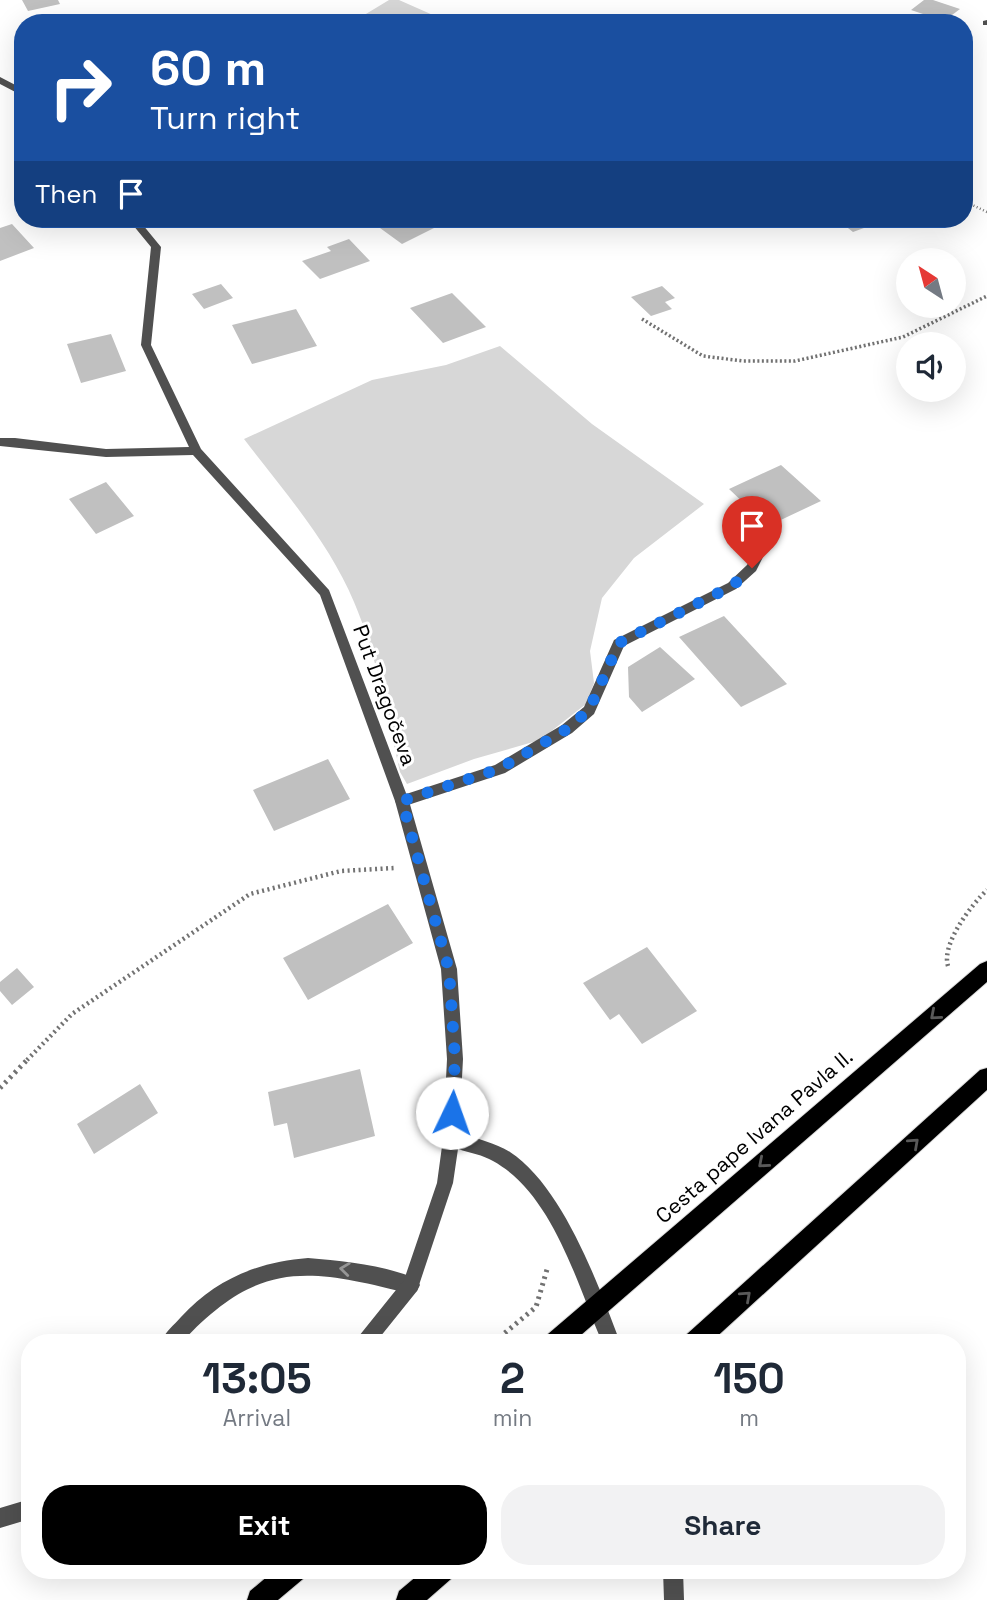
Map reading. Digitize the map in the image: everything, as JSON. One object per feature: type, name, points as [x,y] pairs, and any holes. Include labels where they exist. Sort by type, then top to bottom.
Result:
[{"type":"main road","name":"Cesta pape Ivana Pavla II.","points":[[565,1334],[987,970]]},
{"type":"main road","points":[[704,1334],[987,1077]]},
{"type":"main road","points":[[259,1600],[284,1579]]},
{"type":"main road","points":[[408,1600],[432,1579]]},
{"type":"street","name":"Put Dragočeva","points":[[140,228],[156,247],[146,345],[196,451],[325,593],[402,801],[449,970],[455,1059],[451,1139],[445,1183],[411,1285]]},
{"type":"street","points":[[0,442],[106,453],[196,451]]},
{"type":"street","points":[[402,801],[499,769],[567,729],[589,710],[619,643],[732,586],[752,568],[762,547]]},
{"type":"street","points":[[451,1139],[506,1159],[529,1179],[547,1201],[607,1334]]},
{"type":"street","points":[[177,1334],[227,1287],[271,1270],[311,1266],[352,1269],[411,1285],[371,1334]]},
{"type":"street","points":[[0,1518],[21,1512]]},
{"type":"street","points":[[673,1579],[674,1600]]},
{"type":"path","points":[[642,319],[704,356],[743,361],[795,361],[903,337],[987,296]]},
{"type":"path","points":[[0,1088],[72,1014],[250,894],[341,871],[420,867]]},
{"type":"path","points":[[961,992],[946,961],[951,941],[970,905],[987,890]]},
{"type":"path","points":[[504,1334],[536,1307],[548,1267],[545,1256]]},
{"type":"shaded area","points":[[389,0],[399,0],[431,14],[366,14]]},
{"type":"shaded area","points":[[500,346],[592,424],[704,504],[634,558],[602,598],[590,651],[594,683],[586,704],[540,740],[474,759],[407,784],[400,772],[369,643],[344,580],[304,517],[244,439],[372,380],[446,365]]},
{"type":"building","points":[[22,0],[58,0],[60,4],[28,11]]},
{"type":"building","points":[[924,0],[933,0],[960,9],[953,14],[923,14],[911,10]]},
{"type":"building","points":[[12,224],[34,248],[0,261],[0,228]]},
{"type":"building","points":[[380,228],[434,228],[402,244]]},
{"type":"building","points":[[848,228],[864,228],[853,232]]},
{"type":"building","points":[[349,239],[370,261],[320,279],[302,261],[331,251],[327,247]]},
{"type":"building","points":[[221,284],[233,298],[204,309],[192,294]]},
{"type":"building","points":[[662,286],[675,298],[665,302],[672,309],[651,316],[631,297]]},
{"type":"building","points":[[452,293],[486,327],[443,343],[410,308]]},
{"type":"building","points":[[296,309],[317,346],[252,364],[232,325]]},
{"type":"building","points":[[111,334],[126,371],[81,383],[67,344]]},
{"type":"building","points":[[781,465],[821,501],[768,526],[729,489]]},
{"type":"building","points":[[106,482],[134,516],[96,534],[69,499]]},
{"type":"building","points":[[724,616],[787,684],[741,707],[679,637]]},
{"type":"building","points":[[660,647],[695,679],[642,712],[629,697],[628,667]]},
{"type":"building","points":[[328,759],[350,799],[274,831],[253,790]]},
{"type":"building","points":[[388,904],[413,943],[308,1000],[283,958]]},
{"type":"building","points":[[647,947],[697,1011],[642,1044],[619,1014],[610,1020],[583,983]]},
{"type":"building","points":[[17,968],[34,987],[12,1005],[0,991],[0,982]]},
{"type":"building","points":[[360,1069],[375,1136],[294,1158],[287,1123],[274,1126],[268,1092]]},
{"type":"building","points":[[140,1084],[158,1113],[94,1154],[77,1124]]},
{"type":"route","points":[[452,1113],[455,1059],[449,970],[402,801],[499,769],[567,729],[589,710],[619,643],[732,586],[752,568]]}]
